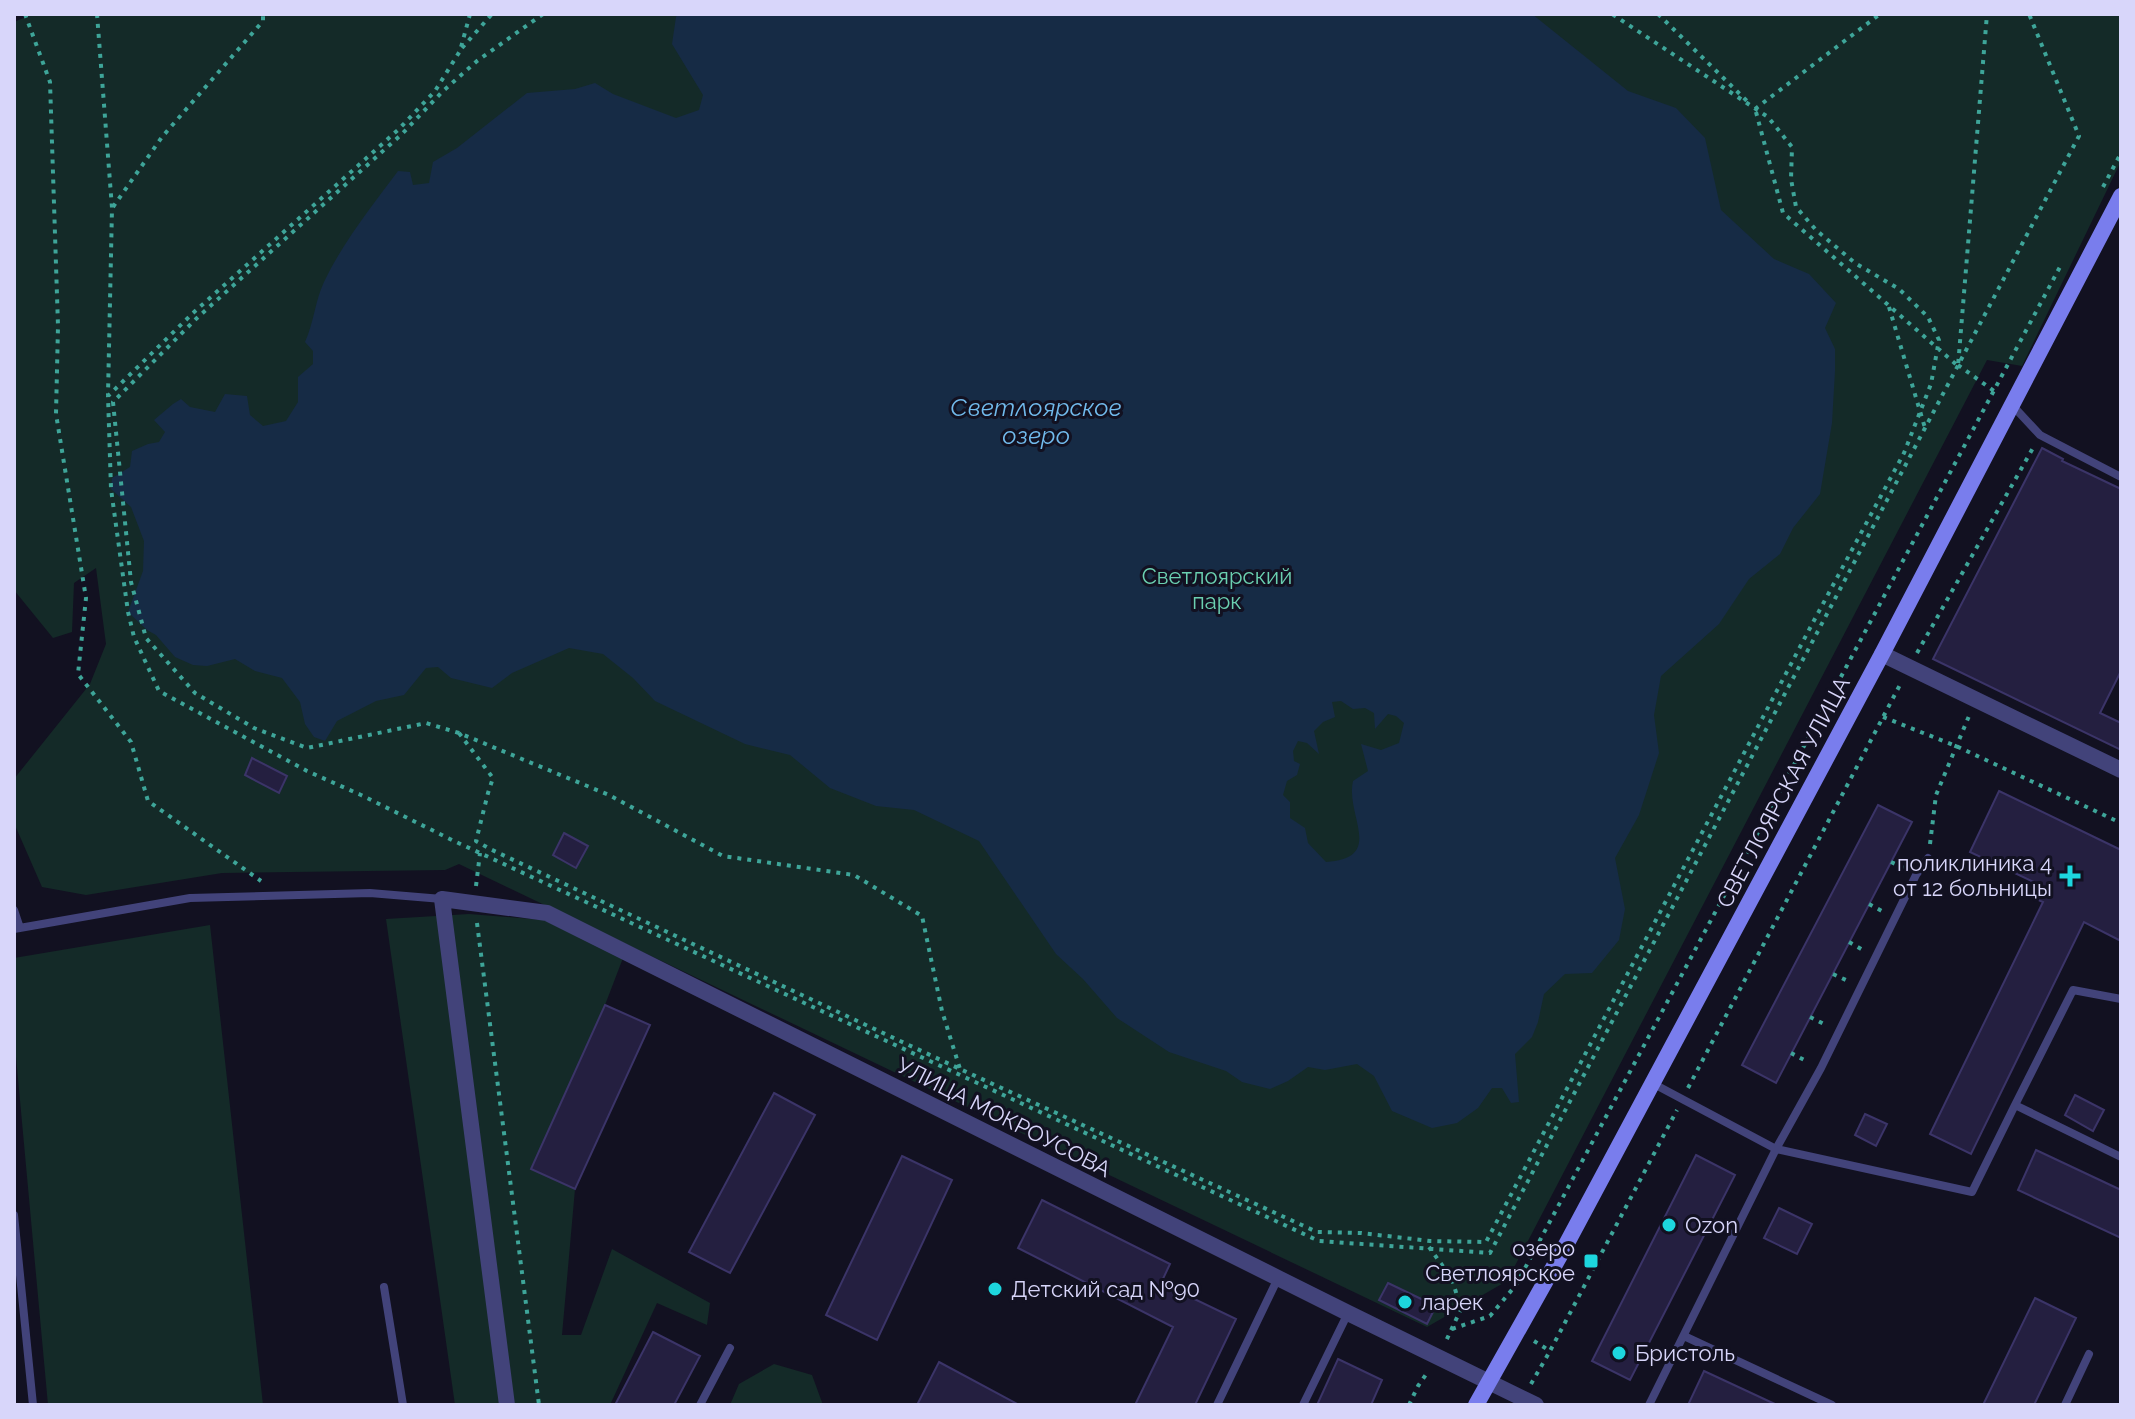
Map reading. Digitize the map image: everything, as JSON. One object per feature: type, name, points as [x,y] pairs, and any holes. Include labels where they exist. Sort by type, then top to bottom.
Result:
[{"type":"main road","name":"СВЕТЛОЯРСКАЯ УЛИЦА","points":[[1476,1405],[1882,654],[2121,196]]},
{"type":"street","points":[[1882,654],[2121,770]]},
{"type":"street","points":[[442,899],[507,1405]]},
{"type":"street","name":"УЛИЦА МОКРОУСОВА","points":[[442,899],[547,913],[1529,1402]]},
{"type":"lane","points":[[2012,405],[2040,435],[2121,477]]},
{"type":"lane","points":[[1649,1405],[1776,1149],[1821,1068],[1916,875],[1928,858]]},
{"type":"lane","points":[[14,910],[17,928],[190,898],[370,893],[442,899]]},
{"type":"lane","points":[[1652,1083],[1776,1149],[1972,1192],[2073,990],[2121,999]]},
{"type":"lane","points":[[2015,1105],[2121,1157]]},
{"type":"lane","points":[[14,1215],[33,1405]]},
{"type":"lane","points":[[1217,1405],[1278,1278]]},
{"type":"lane","points":[[384,1287],[403,1405]]},
{"type":"lane","points":[[1303,1405],[1348,1313]]},
{"type":"lane","points":[[1684,1336],[1832,1405]]},
{"type":"lane","points":[[700,1405],[730,1348]]},
{"type":"lane","points":[[2065,1405],[2089,1354]]},
{"type":"path","points":[[25,14],[50,82],[58,326],[56,414],[86,598],[78,674],[131,742],[148,801],[282,895]]},
{"type":"path","points":[[97,14],[112,208],[108,396],[111,489],[128,612],[134,637],[159,691],[307,771],[1319,1241],[1490,1253],[2079,136],[2029,14]]},
{"type":"path","points":[[112,208],[162,137],[263,21],[263,14]]},
{"type":"path","points":[[460,51],[470,14]]},
{"type":"path","points":[[108,396],[193,313],[399,129],[435,91],[460,51],[492,14]]},
{"type":"path","points":[[543,14],[477,61],[442,92],[403,133],[197,318],[113,402],[131,582],[146,638],[195,693],[254,728],[307,748],[426,723],[459,733],[609,795],[723,856],[854,875],[922,916],[942,1011],[960,1069]]},
{"type":"path","points":[[459,733],[493,778],[476,841],[960,1069],[1317,1232],[1486,1242],[1904,453],[1931,384],[1939,340],[1928,317],[1899,289],[1855,263],[1816,230],[1796,207],[1791,179],[1792,147],[1768,117],[1612,14]]},
{"type":"path","points":[[1658,14],[1756,110],[1783,213],[1937,348],[1994,391]]},
{"type":"path","points":[[1756,110],[1880,14]]},
{"type":"path","points":[[1958,365],[1987,14]]},
{"type":"path","points":[[2099,194],[2121,153]]},
{"type":"path","points":[[1452,1329],[1490,1316],[1516,1285],[2063,261]]},
{"type":"path","points":[[1888,305],[1925,428]]},
{"type":"path","points":[[1529,1402],[1550,1351],[1883,717],[2040,435]]},
{"type":"path","points":[[1928,858],[1936,795],[1976,700]]},
{"type":"path","points":[[1883,717],[1956,746],[2121,823]]},
{"type":"path","points":[[480,853],[474,903],[539,1405]]},
{"type":"path","points":[[1429,1247],[1452,1279],[1461,1309]]},
{"type":"path","points":[[1517,1331],[1550,1351]]},
{"type":"green space","name":"Светлоярское озеро","points":[[33,14],[2121,14],[2121,161],[2022,366],[1987,360],[1507,1281],[1427,1327],[459,864],[445,870],[222,873],[86,895],[42,887],[14,823],[14,779],[90,684],[106,644],[96,568],[74,583],[72,632],[53,638],[14,590],[14,22]]},
{"type":"green space","points":[[469,914],[544,920],[623,958],[531,1169],[575,1189],[562,1335],[581,1335],[612,1249],[710,1303],[707,1325],[657,1303],[610,1405],[455,1405],[386,919]]},
{"type":"green space","points":[[210,925],[263,1405],[48,1405],[14,1035],[14,958]]},
{"type":"green space","points":[[774,1364],[812,1375],[823,1405],[730,1405],[739,1384]]},
{"type":"water","name":"Светлоярское озеро","points":[[678,14],[1532,14],[1628,91],[1676,108],[1705,138],[1721,210],[1774,259],[1809,274],[1836,303],[1825,328],[1835,349],[1835,371],[1832,423],[1820,494],[1793,528],[1780,554],[1749,579],[1719,624],[1661,676],[1654,715],[1659,753],[1639,815],[1615,858],[1625,909],[1619,940],[1592,973],[1565,974],[1544,994],[1532,1037],[1515,1054],[1519,1102],[1511,1103],[1502,1088],[1492,1088],[1478,1108],[1457,1123],[1432,1128],[1392,1111],[1374,1076],[1357,1064],[1325,1070],[1308,1067],[1270,1089],[1242,1082],[1226,1071],[1169,1052],[1117,1018],[1056,954],[979,841],[914,810],[876,806],[830,788],[790,755],[745,744],[655,701],[603,654],[569,648],[512,673],[492,688],[451,678],[438,667],[426,668],[404,695],[376,701],[337,721],[325,741],[314,737],[305,724],[300,702],[282,678],[255,671],[235,659],[207,666],[193,665],[175,657],[156,635],[128,612],[143,571],[144,541],[131,507],[111,489],[112,478],[130,467],[132,451],[159,442],[165,432],[154,420],[181,399],[190,407],[215,412],[225,394],[247,396],[250,415],[263,426],[286,421],[298,402],[298,377],[313,364],[313,351],[305,342],[321,289],[368,211],[398,171],[410,172],[413,185],[429,183],[433,162],[457,148],[527,93],[575,89],[595,83],[613,94],[676,118],[699,110],[703,95],[672,44]],"holes":[[[1341,701],[1353,709],[1365,708],[1374,713],[1375,729],[1388,714],[1404,723],[1399,743],[1381,750],[1361,744],[1368,771],[1353,781],[1352,794],[1359,844],[1344,859],[1326,862],[1308,843],[1305,828],[1290,818],[1290,802],[1283,795],[1287,781],[1297,775],[1300,764],[1294,761],[1293,751],[1298,741],[1307,743],[1319,754],[1314,731],[1323,722],[1335,717],[1332,702]]]},
{"type":"building","points":[[2042,448],[2121,489],[2121,671],[2100,713],[2121,723],[2121,750],[1933,659]]},
{"type":"building","points":[[252,758],[287,776],[279,793],[245,775]]},
{"type":"building","points":[[1999,791],[2121,850],[2121,941],[2084,922],[1971,1154],[1930,1134],[2043,902],[2029,896],[2036,883],[1970,852]]},
{"type":"building","points":[[1878,805],[1912,822],[1776,1083],[1742,1065]]},
{"type":"building","points":[[564,833],[588,846],[576,868],[553,855]]},
{"type":"building","points":[[605,1005],[650,1025],[575,1189],[531,1169]]},
{"type":"building","points":[[774,1093],[815,1115],[730,1273],[689,1252]]},
{"type":"building","points":[[2075,1095],[2104,1110],[2093,1131],[2065,1115]]},
{"type":"building","points":[[1865,1114],[1887,1124],[1876,1146],[1855,1135]]},
{"type":"building","points":[[2036,1150],[2121,1190],[2121,1238],[2018,1190]]},
{"type":"building","points":[[1696,1155],[1735,1175],[1630,1380],[1592,1361]]},
{"type":"building","points":[[902,1156],[952,1180],[877,1340],[826,1315]]},
{"type":"building","points":[[1042,1200],[1170,1264],[1161,1283],[1236,1319],[1195,1405],[1135,1405],[1173,1327],[1018,1248]]},
{"type":"building","points":[[1779,1208],[1812,1224],[1797,1254],[1764,1238]]},
{"type":"building","points":[[1388,1283],[1436,1306],[1427,1324],[1379,1300]]},
{"type":"building","points":[[2035,1298],[2076,1318],[2034,1405],[1983,1405]]},
{"type":"building","points":[[653,1332],[700,1356],[674,1405],[615,1405]]},
{"type":"building","points":[[1338,1359],[1382,1380],[1371,1405],[1317,1405]]},
{"type":"building","points":[[939,1362],[1019,1405],[917,1405]]},
{"type":"building","points":[[1704,1371],[1777,1405],[1688,1405]]},
{"type":"place","name":"поликлиника 4 от 12 больницы","points":[[2070,876]]},
{"type":"place","name":"Ozon","points":[[1669,1225]]},
{"type":"place","name":"озеро Светлоярское","points":[[1591,1261]]},
{"type":"place","name":"Детский сад №90","points":[[995,1289]]},
{"type":"place","name":"ларек","points":[[1405,1302]]},
{"type":"place","name":"Бристоль","points":[[1619,1353]]},
{"type":"park label","name":"Светлоярский парк","points":[[1217,588]]}]
